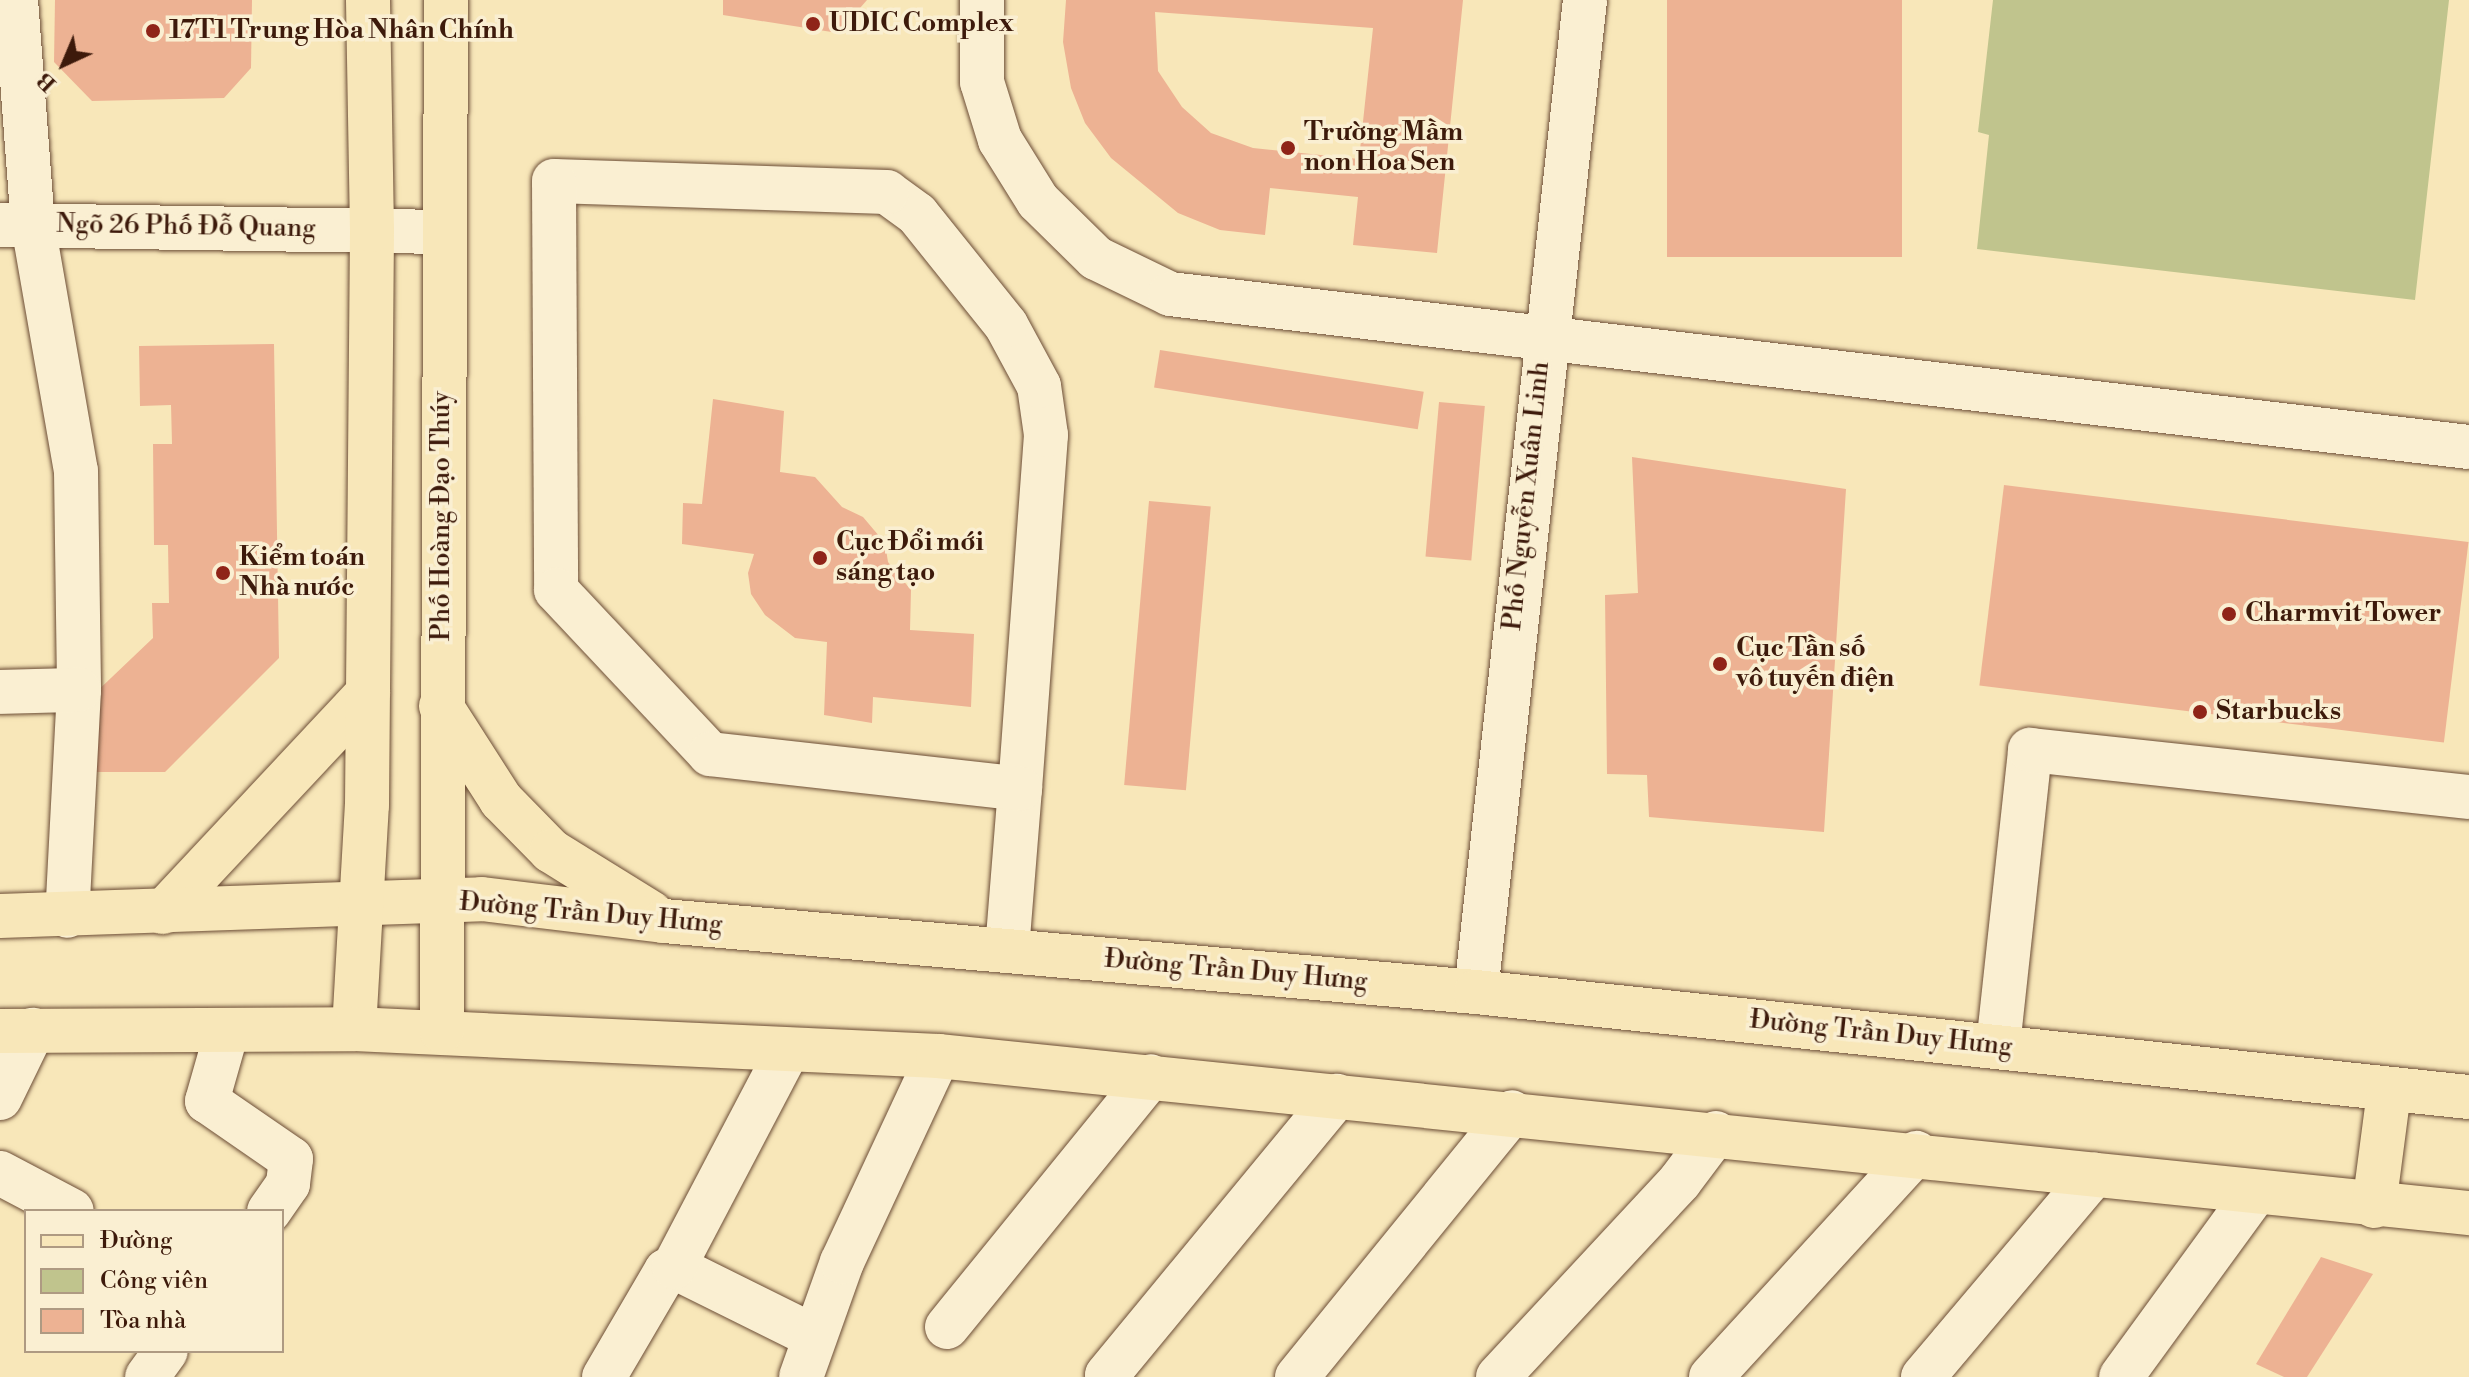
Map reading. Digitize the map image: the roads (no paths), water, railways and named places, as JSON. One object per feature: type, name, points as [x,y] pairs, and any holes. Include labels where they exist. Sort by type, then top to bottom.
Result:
[{"type":"main road","points":[[354,1029],[368,693],[372,230],[368,0]]},
{"type":"main road","name":"Phố Hoàng Đạo Thúy","points":[[442,1031],[445,901],[441,706],[446,0]]},
{"type":"main road","points":[[163,912],[368,693]]},
{"type":"main road","points":[[441,706],[501,800],[551,851],[664,921]]},
{"type":"main road","name":"Đường Trần Duy Hưng","points":[[0,916],[482,899],[664,921],[1476,992],[1998,1046],[2389,1092],[2469,1097]]},
{"type":"main road","points":[[16,1030],[442,1031],[938,1056],[1916,1153],[2374,1206],[2469,1213]]},
{"type":"main road","points":[[2374,1206],[2389,1092]]},
{"type":"street","points":[[16,0],[9,79],[16,225],[76,471],[79,690],[67,916]]},
{"type":"street","points":[[982,0],[982,82],[1000,140],[1038,201],[1096,258],[1170,294],[1544,335],[2469,447]]},
{"type":"street","name":"Phố Nguyễn Xuân Linh","points":[[1476,992],[1544,335],[1585,0]]},
{"type":"street","points":[[1007,950],[1020,789],[1046,435],[1039,386],[1006,325],[917,214],[887,192],[554,181],[556,590],[710,754],[1020,789]]},
{"type":"street","name":"Ngõ 26 Phố Đỗ Quang","points":[[16,225],[444,232]]},
{"type":"street","points":[[0,692],[79,690]]},
{"type":"street","points":[[1998,1046],[2030,750],[2469,797]]},
{"type":"street","points":[[0,1098],[16,1030]]},
{"type":"street","points":[[227,1031],[208,1083],[207,1101],[291,1159],[288,1184],[270,1209]]},
{"type":"street","points":[[604,1377],[666,1271],[674,1267],[788,1050]]},
{"type":"street","points":[[674,1267],[808,1357],[842,1262],[938,1056]]},
{"type":"street","points":[[947,1327],[1151,1076]]},
{"type":"street","points":[[1109,1376],[1337,1096]]},
{"type":"street","points":[[1297,1377],[1512,1112]]},
{"type":"street","points":[[1498,1377],[1680,1181],[1716,1133]]},
{"type":"street","points":[[1711,1377],[1916,1153]]},
{"type":"street","points":[[0,1173],[68,1209]]},
{"type":"street","points":[[1923,1377],[2094,1175]]},
{"type":"street","points":[[2121,1377],[2255,1193]]},
{"type":"street","points":[[147,1377],[165,1353]]},
{"type":"place","name":"UDIC Complex","points":[[813,24]]},
{"type":"place","name":"17T1 Trung Hòa Nhân Chính","points":[[153,31]]},
{"type":"place","name":"Trường Mầm non Hoa Sen","points":[[1288,148]]},
{"type":"place","name":"Cục Đổi mới sáng tạo","points":[[820,558]]},
{"type":"place","name":"Kiểm toán Nhà nước","points":[[223,573]]},
{"type":"place","name":"Charmvit Tower","points":[[2229,614]]},
{"type":"place","name":"Cục Tần số vô tuyến điện","points":[[1720,664]]},
{"type":"place","name":"Starbucks","points":[[2200,712]]}]
